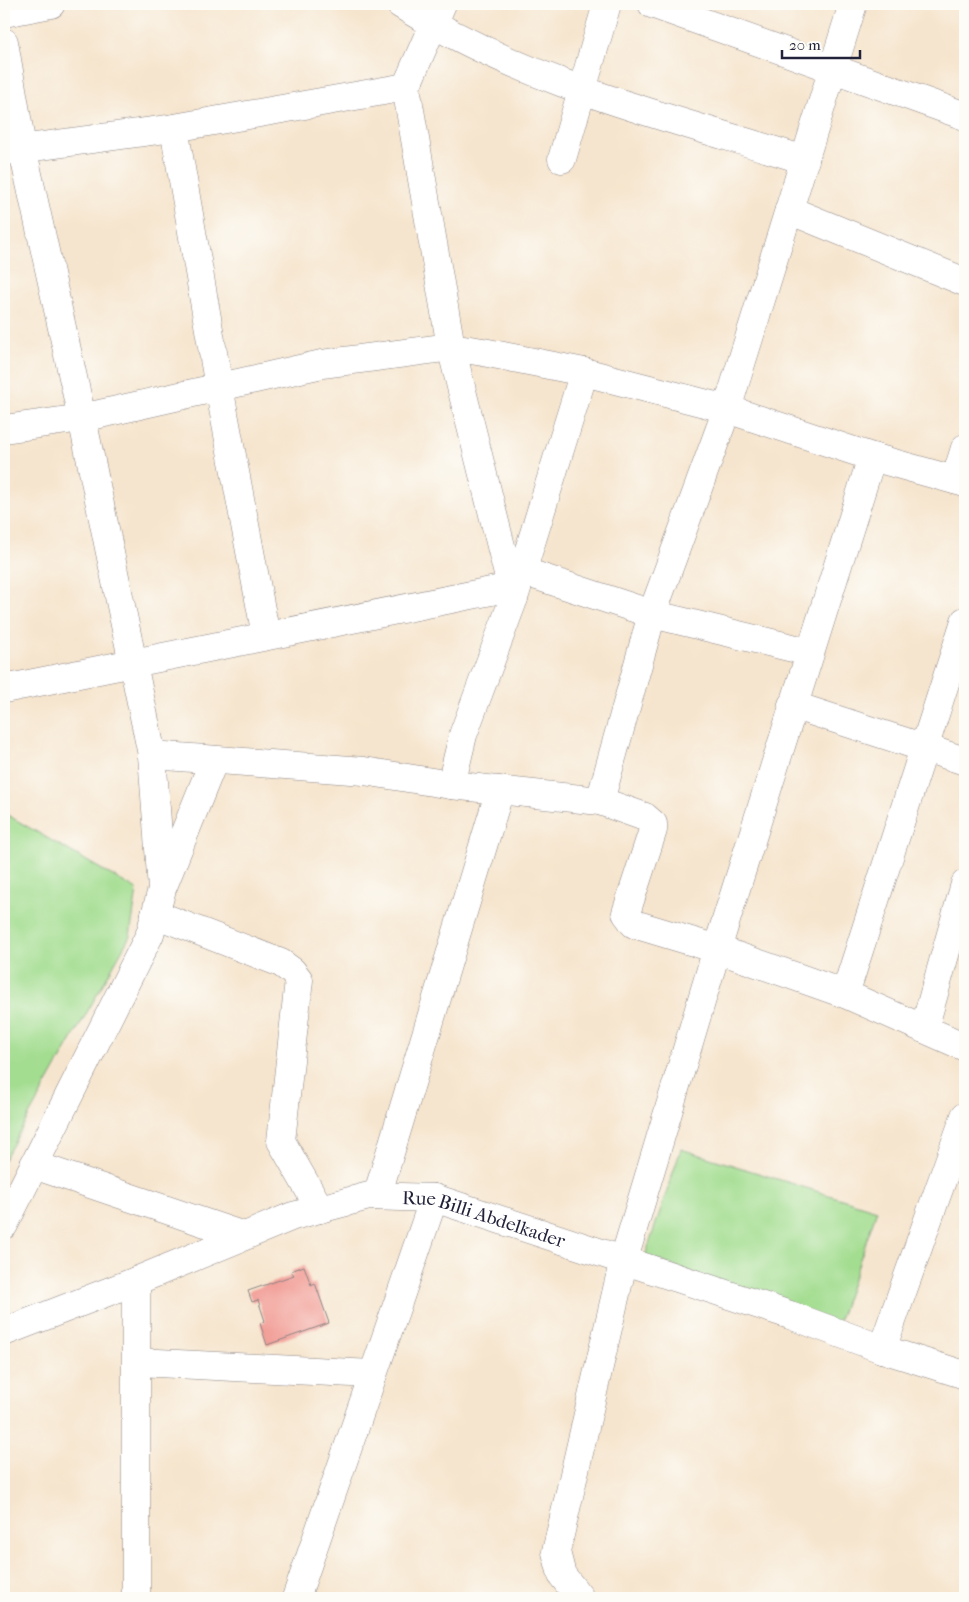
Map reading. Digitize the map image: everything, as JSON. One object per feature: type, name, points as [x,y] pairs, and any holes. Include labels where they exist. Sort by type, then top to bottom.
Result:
[{"type":"street","points":[[4,13],[51,4]]},
{"type":"street","points":[[400,4],[437,14],[507,61],[582,90],[805,160]]},
{"type":"street","points":[[562,159],[607,4]]},
{"type":"street","points":[[652,4],[965,116]]},
{"type":"street","points":[[600,801],[652,614],[727,409],[853,4]]},
{"type":"street","points":[[437,14],[406,87],[451,347],[516,585]]},
{"type":"street","points":[[4,42],[13,149],[82,418],[152,755],[162,889],[150,934],[138,960],[4,1224]]},
{"type":"street","points":[[13,149],[174,128],[406,87]]},
{"type":"street","points":[[174,128],[219,387],[266,636]]},
{"type":"street","points":[[789,210],[965,282]]},
{"type":"street","points":[[4,429],[82,418],[322,364],[451,347],[584,372],[727,409],[960,482],[965,448]]},
{"type":"street","points":[[451,785],[464,735],[516,585],[584,372]]},
{"type":"street","points":[[580,1598],[562,1575],[556,1552],[624,1259],[792,705],[872,456]]},
{"type":"street","points":[[4,689],[516,585],[652,614],[809,652]]},
{"type":"street","points":[[845,994],[965,621]]},
{"type":"street","points":[[792,705],[965,761]]},
{"type":"street","points":[[152,755],[364,772],[451,785],[600,801],[645,817],[653,824],[653,830],[626,913],[629,920],[641,926],[717,949],[845,994],[965,1047]]},
{"type":"street","points":[[158,904],[214,760]]},
{"type":"street","points":[[376,1196],[500,790]]},
{"type":"street","points":[[924,1029],[965,884]]},
{"type":"street","points":[[158,904],[281,963],[292,971],[299,980],[281,1140],[320,1209]]},
{"type":"street","points":[[882,1350],[965,1116]]},
{"type":"street","points":[[34,1165],[244,1236]]},
{"type":"street","name":"Rue Billi Abdelkader","points":[[4,1332],[136,1281],[293,1216],[376,1196],[434,1198],[790,1315],[882,1350],[965,1375]]},
{"type":"street","points":[[296,1598],[434,1198]]},
{"type":"street","points":[[136,1281],[138,1362],[136,1598]]},
{"type":"street","points":[[138,1362],[372,1374]]},
{"type":"green space","points":[[4,813],[137,890],[130,936],[4,1160]]},
{"type":"green space","points":[[681,1149],[877,1210],[838,1323],[645,1256]]},
{"type":"building","points":[[304,1266],[311,1285],[315,1283],[329,1323],[267,1345],[260,1323],[265,1321],[258,1300],[252,1302],[248,1291],[294,1275],[291,1271]]}]
